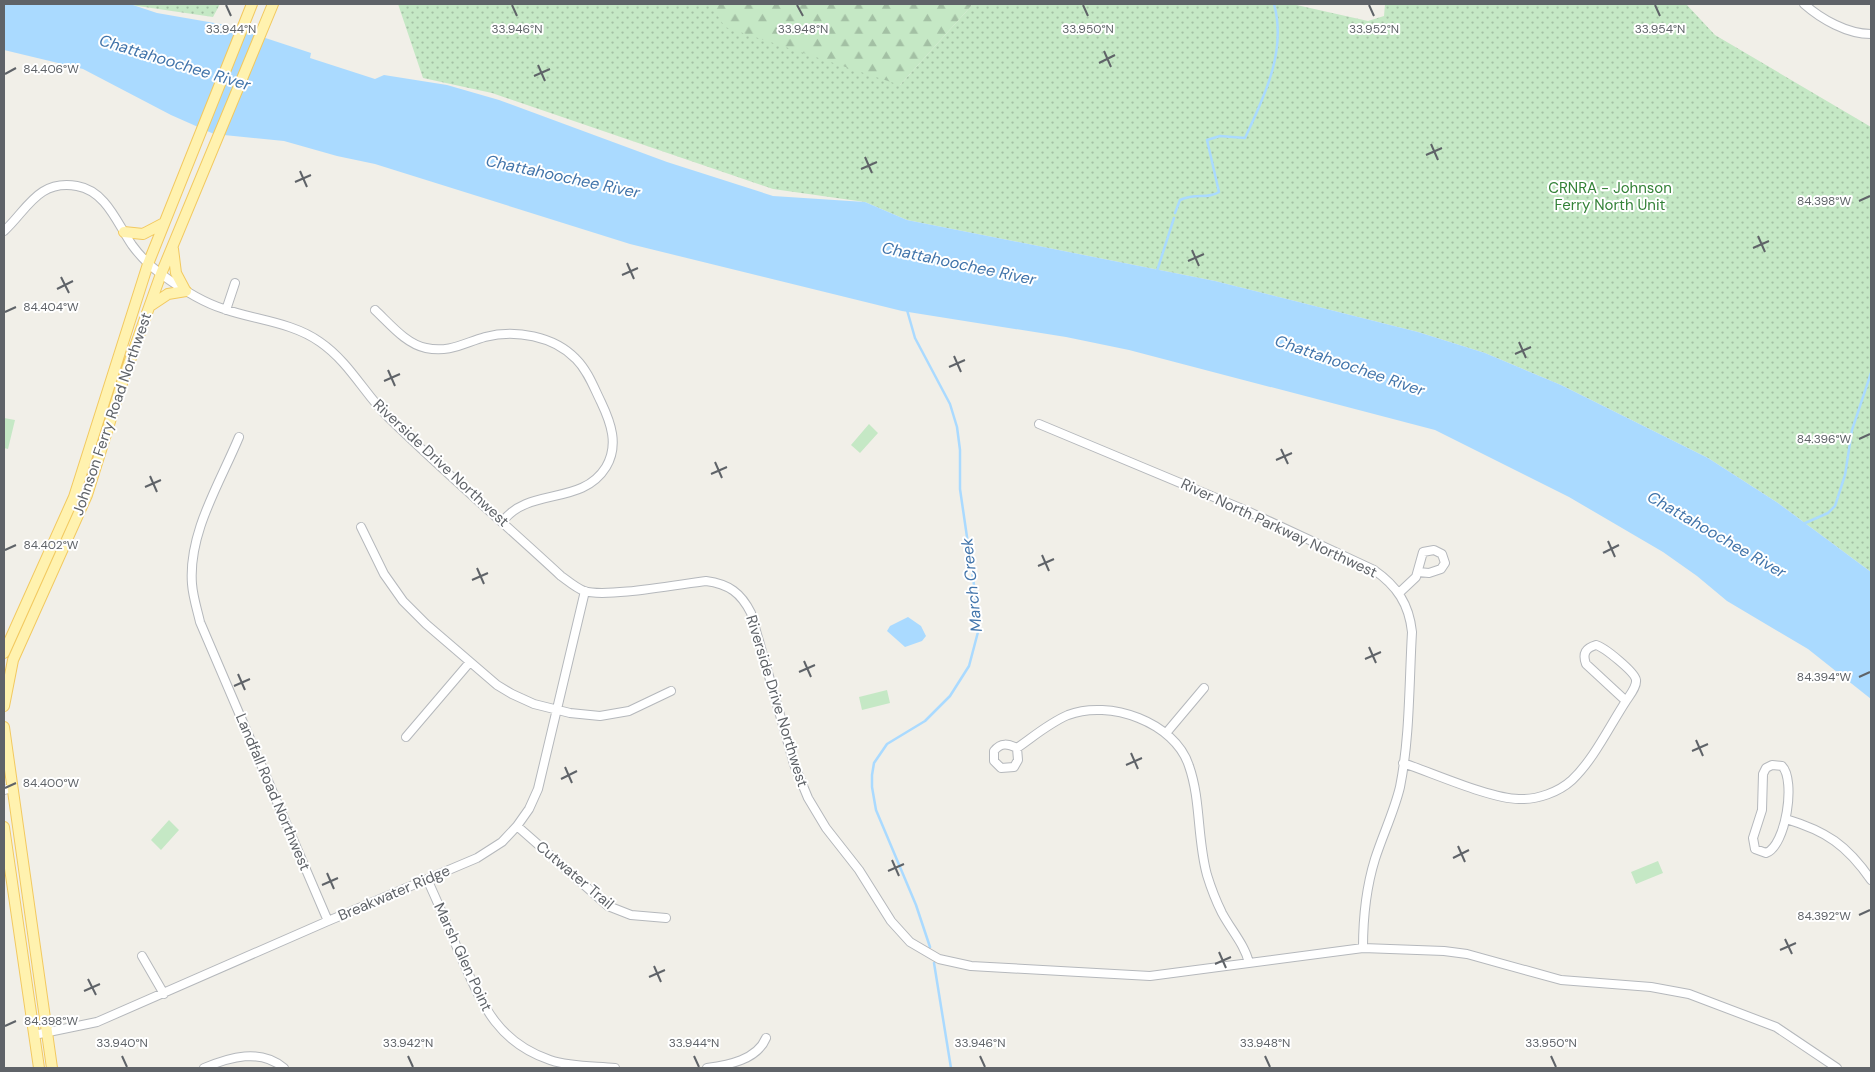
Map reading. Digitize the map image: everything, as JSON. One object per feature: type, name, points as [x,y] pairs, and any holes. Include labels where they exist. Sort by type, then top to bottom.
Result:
[{"type":"main road","name":"Johnson Ferry Road Northwest","points":[[4,706],[13,660],[88,495],[123,380],[161,274],[273,4]]},
{"type":"main road","name":"Johnson Ferry Road Northwest","points":[[4,653],[74,497],[148,264],[250,7]]},
{"type":"main road","points":[[124,232],[143,234],[165,223]]},
{"type":"main road","points":[[149,307],[168,294],[186,290],[174,268],[172,248]]},
{"type":"main road","points":[[4,727],[8,789],[48,1033],[52,1068]]},
{"type":"main road","points":[[4,827],[38,1068]]},
{"type":"street","points":[[1804,4],[1830,22],[1861,33],[1871,34]]},
{"type":"street","name":"Riverside Drive Northwest","points":[[4,231],[32,198],[48,189],[66,185],[79,186],[97,194],[148,264],[161,274],[186,290],[226,310],[286,326],[318,340],[356,375],[388,417],[562,576],[585,591],[613,592],[706,581],[720,583],[732,589],[744,599],[752,613],[794,764],[808,798],[826,828],[859,870],[891,921],[910,942],[939,959],[971,966],[1142,976],[1249,964],[1363,948],[1452,952],[1561,980],[1651,987],[1689,994],[1776,1026],[1837,1068]]},
{"type":"street","points":[[226,310],[235,283]]},
{"type":"street","points":[[375,310],[406,338],[424,348],[448,350],[491,336],[525,335],[545,340],[562,348],[587,373],[612,428],[612,449],[606,466],[597,478],[585,487],[522,504],[511,511],[503,521]]},
{"type":"street","name":"River North Parkway Northwest","points":[[1039,424],[1254,514],[1374,570],[1388,580],[1399,593],[1408,611],[1412,632],[1403,763],[1394,811],[1376,857],[1368,885],[1363,918],[1363,948]]},
{"type":"street","name":"Landfall Road Northwest","points":[[239,438],[196,539],[191,569],[193,597],[200,622],[328,920]]},
{"type":"street","points":[[361,526],[384,574],[403,601],[426,624],[496,685],[512,694],[534,704],[585,715],[616,715],[671,692]]},
{"type":"street","points":[[1399,593],[1418,572]]},
{"type":"street","name":"Breakwater Ridge","points":[[34,1035],[96,1022],[164,994],[328,920],[485,854],[502,842],[529,809],[538,789],[585,591]]},
{"type":"street","points":[[1403,763],[1501,797],[1519,800],[1536,798],[1554,791],[1571,781],[1626,702],[1636,684],[1635,676],[1604,647],[1596,645],[1589,647],[1584,655],[1586,664],[1626,702]]},
{"type":"street","points":[[406,736],[470,662]]},
{"type":"street","points":[[1167,732],[1204,688]]},
{"type":"street","points":[[1017,748],[1053,722],[1085,711],[1105,711],[1132,716],[1152,723],[1167,732],[1180,747],[1189,764],[1200,847],[1214,894],[1246,952],[1249,964]]},
{"type":"street","points":[[1772,765],[1782,766],[1787,774],[1786,819],[1777,845],[1772,851],[1766,853],[1755,849],[1753,838],[1762,810],[1763,774],[1766,768],[1772,765]]},
{"type":"street","points":[[1786,819],[1819,830],[1832,838],[1860,863],[1871,880]]},
{"type":"street","name":"Cutwater Trail","points":[[517,826],[608,906],[631,915],[666,918]]},
{"type":"street","name":"Marsh Glen Point","points":[[427,879],[478,996],[490,1016],[507,1036],[535,1054],[552,1061],[615,1068]]},
{"type":"street","points":[[142,956],[164,994]]},
{"type":"street","points":[[707,1068],[749,1057],[760,1049],[766,1038]]},
{"type":"street","points":[[204,1068],[226,1059],[243,1056],[261,1057],[284,1068]]},
{"type":"green space","points":[[124,4],[220,4],[213,17]]},
{"type":"green space","name":"CRNRA - Johnson Ferry North Unit","points":[[398,4],[710,4],[725,27],[900,85],[973,4],[1292,4],[1368,21],[1384,16],[1385,4],[1686,4],[1715,35],[1871,127],[1871,572],[1778,503],[1708,458],[1561,385],[1485,353],[1418,332],[1215,281],[907,220],[865,202],[773,189],[492,93],[423,78]]},
{"type":"green space","points":[[631,4],[973,4],[900,85],[888,110]]},
{"type":"green space","points":[[4,418],[15,420],[8,449],[4,448]]},
{"type":"green space","points":[[869,424],[878,433],[860,453],[851,445]]},
{"type":"green space","points":[[887,690],[890,703],[862,710],[859,697]]},
{"type":"green space","points":[[169,820],[179,830],[161,850],[151,840]]},
{"type":"green space","points":[[1658,861],[1663,873],[1636,884],[1631,872]]},
{"type":"water","name":"Chattahoochee River","points":[[4,4],[130,4],[157,13],[226,25],[311,53],[310,58],[375,79],[384,75],[447,85],[499,100],[667,162],[773,196],[865,202],[907,220],[1215,281],[1418,332],[1485,353],[1561,385],[1708,458],[1778,503],[1871,572],[1871,699],[1808,649],[1727,601],[1697,576],[1663,552],[1569,497],[1435,430],[1129,350],[1066,337],[902,311],[630,244],[375,164],[337,156],[284,141],[214,134],[171,115],[83,69],[4,50]]},
{"type":"water","points":[[908,617],[921,626],[926,636],[922,641],[905,647],[887,631],[890,626]]},
{"type":"waterway","points":[[1175,213],[1180,200],[1219,192],[1207,140],[1220,136],[1245,138],[1266,90],[1276,56],[1278,39],[1274,4]]},
{"type":"waterway","points":[[1157,271],[1174,218]]},
{"type":"waterway","name":"March Creek","points":[[907,310],[915,338],[950,404],[957,427],[960,450],[960,489],[974,585],[978,632],[969,666],[950,696],[925,721],[887,744],[874,763],[872,775],[876,810],[916,905],[930,947]]},
{"type":"waterway","points":[[1803,524],[1828,513],[1835,506],[1845,475],[1852,430],[1871,373]]},
{"type":"waterway","name":"March Creek","points":[[934,963],[951,1068]]}]
